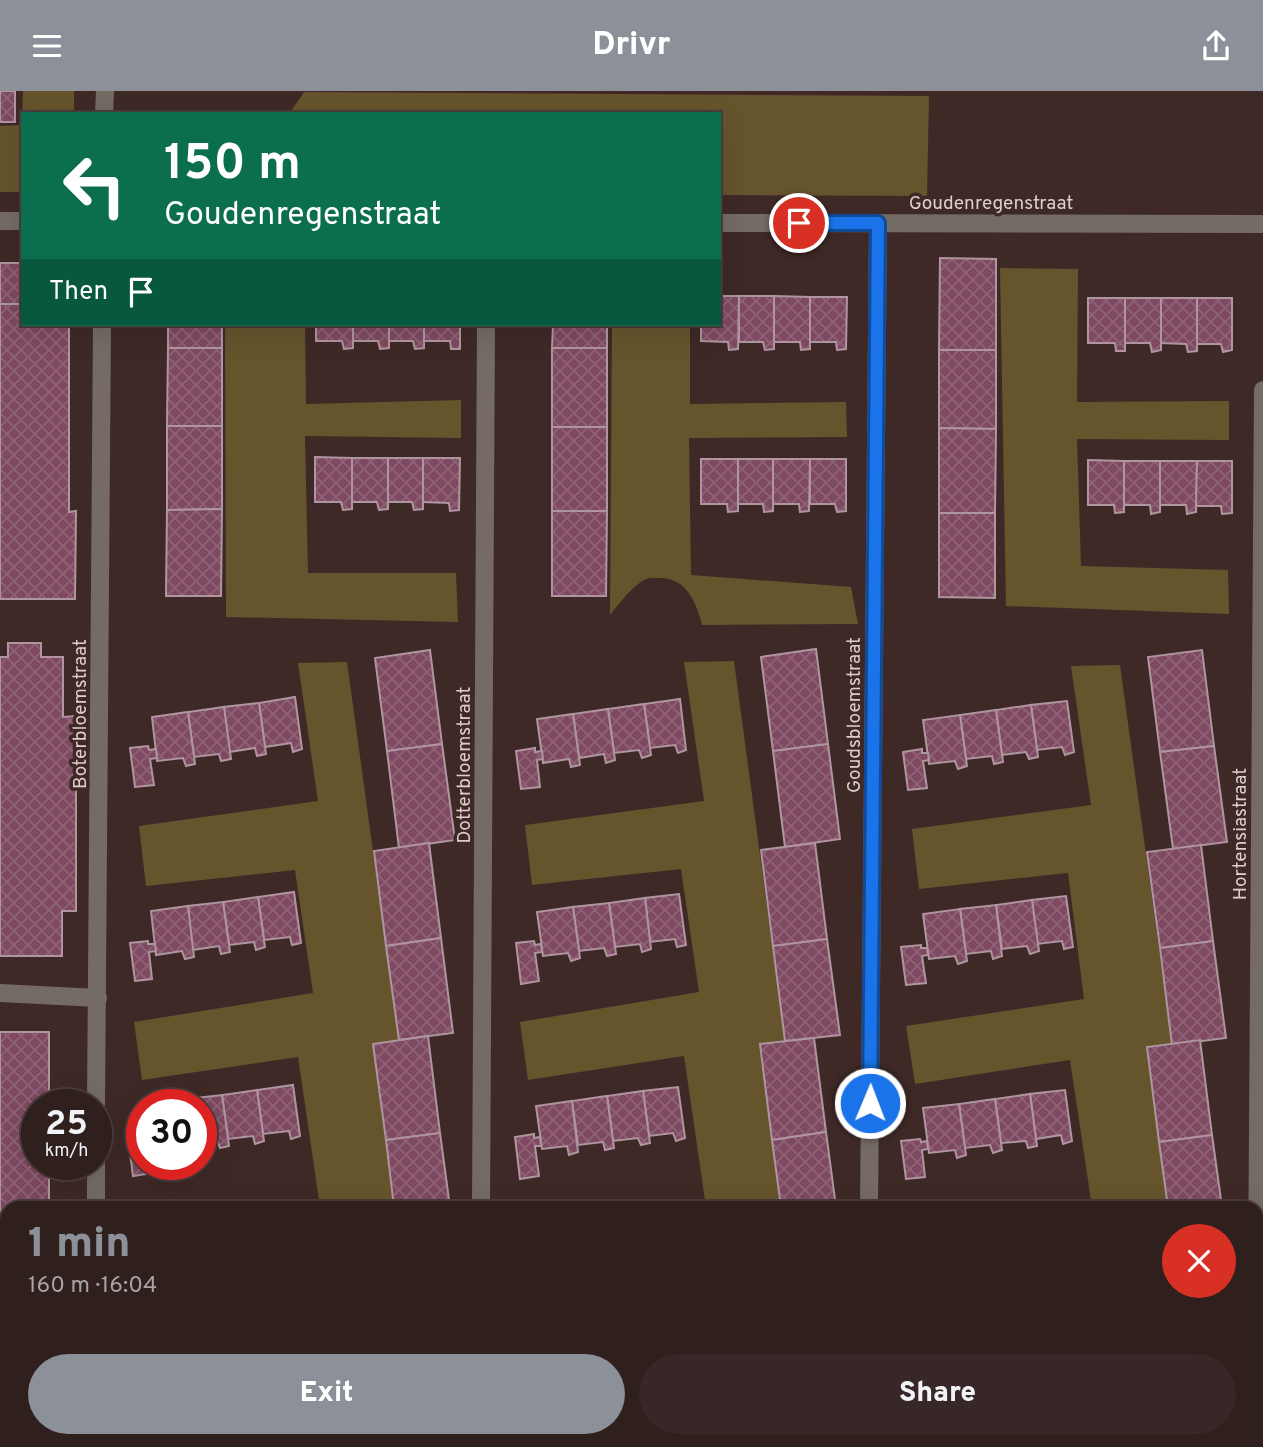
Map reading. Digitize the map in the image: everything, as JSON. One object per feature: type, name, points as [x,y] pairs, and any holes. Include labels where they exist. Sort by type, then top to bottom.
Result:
[{"type":"street","points":[[104,112],[105,91]]},
{"type":"street","points":[[0,221],[21,221]]},
{"type":"street","name":"Goudenregenstraat","points":[[721,223],[1263,224]]},
{"type":"street","name":"Goudsbloemstraat","points":[[869,1201],[878,223]]},
{"type":"street","name":"Boterbloemstraat","points":[[96,1089],[102,326]]},
{"type":"street","name":"Dotterbloemstraat","points":[[481,1201],[486,326]]},
{"type":"street","name":"Hortensiastraat","points":[[1257,1201],[1263,390]]},
{"type":"street","points":[[0,993],[98,999]]},
{"type":"street","points":[[96,1180],[96,1201]]},
{"type":"shaded area","points":[[23,91],[74,91],[74,112],[22,112]]},
{"type":"shaded area","points":[[304,92],[929,96],[927,196],[721,195],[721,112],[290,112]]},
{"type":"shaded area","points":[[21,125],[21,192],[0,192],[0,126]]},
{"type":"shaded area","points":[[1000,268],[1078,269],[1077,402],[1229,401],[1229,440],[1077,439],[1081,566],[1228,570],[1229,614],[1006,606]]},
{"type":"shaded area","points":[[225,326],[305,326],[306,404],[461,400],[461,438],[305,436],[308,573],[456,573],[458,622],[226,617]]},
{"type":"shaded area","points":[[612,326],[690,326],[690,404],[846,402],[847,437],[689,438],[691,575],[851,587],[858,624],[702,625],[690,594],[671,579],[662,578],[649,578],[641,582],[610,615]]},
{"type":"shaded area","points":[[734,661],[785,1041],[760,1045],[780,1201],[705,1201],[684,1056],[528,1080],[520,1022],[699,992],[681,869],[532,885],[525,825],[704,801],[684,662]]},
{"type":"shaded area","points":[[347,662],[399,1040],[373,1044],[393,1201],[319,1201],[298,1057],[142,1080],[134,1022],[313,993],[295,870],[146,886],[139,826],[318,801],[298,663]]},
{"type":"shaded area","points":[[1120,665],[1172,1044],[1147,1048],[1167,1201],[1091,1201],[1070,1060],[915,1084],[906,1026],[1084,999],[1068,873],[919,889],[912,829],[1091,805],[1071,666]]},
{"type":"building","points":[[0,91],[15,91],[15,122],[0,122]]},
{"type":"building","points":[[940,258],[996,259],[996,350],[939,350]]},
{"type":"building","points":[[0,263],[21,263],[21,304],[0,304]]},
{"type":"building","points":[[721,296],[739,296],[738,349],[729,350],[728,342],[701,341],[701,326],[721,326]]},
{"type":"building","points":[[739,296],[774,296],[774,349],[765,350],[763,342],[739,342]]},
{"type":"building","points":[[774,296],[810,297],[810,349],[801,350],[800,342],[774,342]]},
{"type":"building","points":[[810,297],[847,297],[846,349],[837,350],[836,342],[810,342]]},
{"type":"building","points":[[1088,298],[1125,298],[1125,351],[1116,351],[1115,343],[1088,343]]},
{"type":"building","points":[[1125,298],[1161,298],[1161,350],[1152,352],[1150,343],[1125,343]]},
{"type":"building","points":[[1161,298],[1197,298],[1197,351],[1188,352],[1186,344],[1161,343]]},
{"type":"building","points":[[1197,298],[1232,298],[1232,350],[1223,352],[1221,344],[1197,344]]},
{"type":"building","points":[[0,304],[21,304],[21,326],[69,326],[69,512],[76,511],[75,599],[0,599]]},
{"type":"building","points":[[168,326],[222,326],[222,348],[168,348]]},
{"type":"building","points":[[316,326],[353,326],[353,348],[344,349],[342,341],[316,341]]},
{"type":"building","points":[[353,326],[389,326],[389,348],[380,349],[378,341],[353,341]]},
{"type":"building","points":[[389,326],[424,326],[424,348],[415,349],[413,341],[389,341]]},
{"type":"building","points":[[424,326],[460,326],[460,349],[451,349],[450,341],[424,341]]},
{"type":"building","points":[[553,326],[607,326],[607,348],[552,348]]},
{"type":"building","points":[[168,348],[222,348],[222,426],[167,426]]},
{"type":"building","points":[[552,348],[607,348],[607,427],[552,427]]},
{"type":"building","points":[[939,350],[996,350],[996,429],[939,428]]},
{"type":"building","points":[[167,426],[222,426],[222,509],[167,510]]},
{"type":"building","points":[[552,427],[607,427],[607,511],[552,511]]},
{"type":"building","points":[[939,428],[996,429],[995,513],[939,513]]},
{"type":"building","points":[[315,457],[352,458],[352,509],[343,510],[341,502],[315,502]]},
{"type":"building","points":[[352,458],[388,458],[388,509],[379,510],[377,502],[352,502]]},
{"type":"building","points":[[388,458],[423,458],[423,509],[414,510],[412,502],[388,502]]},
{"type":"building","points":[[423,458],[460,458],[459,510],[450,511],[449,503],[423,502]]},
{"type":"building","points":[[701,459],[738,459],[738,511],[728,512],[727,504],[701,504]]},
{"type":"building","points":[[738,459],[773,459],[773,511],[764,512],[763,504],[738,504]]},
{"type":"building","points":[[773,459],[810,459],[809,511],[800,512],[799,504],[773,504]]},
{"type":"building","points":[[810,459],[846,459],[846,511],[837,512],[835,504],[810,504]]},
{"type":"building","points":[[1088,460],[1124,461],[1124,512],[1115,513],[1114,505],[1088,505]]},
{"type":"building","points":[[1124,461],[1160,461],[1160,512],[1151,514],[1150,505],[1124,505]]},
{"type":"building","points":[[1160,461],[1197,461],[1196,512],[1187,514],[1186,505],[1160,505]]},
{"type":"building","points":[[1197,461],[1232,461],[1232,513],[1222,514],[1221,506],[1196,506]]},
{"type":"building","points":[[222,509],[221,596],[166,596],[167,510]]},
{"type":"building","points":[[552,511],[607,511],[606,596],[552,596]]},
{"type":"building","points":[[939,513],[995,513],[995,598],[939,597]]},
{"type":"building","points":[[8,643],[41,643],[41,657],[63,657],[63,717],[76,716],[76,911],[62,911],[62,956],[0,956],[0,657],[8,657]]},
{"type":"building","points":[[816,649],[828,744],[773,751],[761,657]]},
{"type":"building","points":[[430,650],[442,744],[387,751],[375,658]]},
{"type":"building","points":[[1202,650],[1214,746],[1160,752],[1148,657]]},
{"type":"building","points":[[295,697],[302,749],[293,752],[291,743],[265,747],[259,703]]},
{"type":"building","points":[[680,699],[686,750],[678,753],[675,745],[650,748],[644,704]]},
{"type":"building","points":[[1067,701],[1074,752],[1065,755],[1062,747],[1037,750],[1031,705]]},
{"type":"building","points":[[259,703],[266,754],[257,756],[255,748],[229,752],[224,707]]},
{"type":"building","points":[[644,704],[651,755],[642,758],[639,750],[614,753],[608,709]]},
{"type":"building","points":[[1031,705],[1038,757],[1029,759],[1026,752],[1002,755],[996,710]]},
{"type":"building","points":[[224,707],[231,759],[221,761],[219,754],[194,757],[188,712]]},
{"type":"building","points":[[608,709],[615,760],[606,763],[604,754],[579,758],[573,714]]},
{"type":"building","points":[[996,710],[1003,762],[994,764],[992,756],[966,759],[960,715]]},
{"type":"building","points":[[188,712],[195,764],[186,766],[183,758],[157,761],[152,717]]},
{"type":"building","points":[[573,714],[580,765],[571,767],[569,759],[543,763],[537,719]]},
{"type":"building","points":[[960,715],[967,766],[958,769],[955,761],[929,764],[923,720]]},
{"type":"building","points":[[442,744],[455,840],[399,848],[387,751]]},
{"type":"building","points":[[828,744],[840,839],[785,847],[773,751]]},
{"type":"building","points":[[148,746],[149,750],[156,749],[157,758],[150,759],[154,785],[135,787],[130,748]]},
{"type":"building","points":[[1214,746],[1227,842],[1173,849],[1160,752]]},
{"type":"building","points":[[535,748],[535,752],[542,751],[543,759],[537,760],[540,787],[521,789],[516,751]]},
{"type":"building","points":[[922,749],[922,753],[928,753],[929,760],[923,761],[927,788],[908,790],[903,752]]},
{"type":"building","points":[[429,843],[441,938],[386,946],[374,851]]},
{"type":"building","points":[[815,843],[827,939],[773,946],[761,850]]},
{"type":"building","points":[[1201,845],[1213,941],[1160,948],[1147,852]]},
{"type":"building","points":[[294,892],[301,943],[292,945],[290,937],[264,940],[258,897]]},
{"type":"building","points":[[679,894],[686,945],[677,947],[675,939],[650,942],[645,898]]},
{"type":"building","points":[[1066,896],[1073,947],[1064,949],[1062,941],[1037,944],[1032,900]]},
{"type":"building","points":[[258,897],[265,947],[256,950],[254,942],[229,945],[223,902]]},
{"type":"building","points":[[645,898],[651,949],[642,952],[640,944],[615,947],[609,903]]},
{"type":"building","points":[[1032,900],[1039,951],[1030,954],[1027,946],[1002,949],[996,905]]},
{"type":"building","points":[[223,902],[230,952],[221,954],[219,946],[192,950],[188,906]]},
{"type":"building","points":[[609,903],[616,954],[607,956],[604,948],[579,951],[573,907]]},
{"type":"building","points":[[996,905],[1002,956],[993,959],[991,951],[966,954],[960,909]]},
{"type":"building","points":[[188,906],[194,957],[185,959],[182,951],[156,955],[151,911]]},
{"type":"building","points":[[573,907],[580,958],[571,961],[568,953],[543,956],[537,912]]},
{"type":"building","points":[[960,909],[967,961],[958,964],[955,956],[929,959],[923,914]]},
{"type":"building","points":[[441,938],[453,1033],[399,1040],[386,946]]},
{"type":"building","points":[[827,939],[840,1035],[785,1041],[773,946]]},
{"type":"building","points":[[148,941],[148,944],[155,944],[156,951],[149,952],[152,979],[135,981],[130,943]]},
{"type":"building","points":[[534,941],[535,945],[541,944],[542,952],[535,953],[539,981],[521,984],[516,943]]},
{"type":"building","points":[[1213,941],[1226,1038],[1172,1045],[1160,948]]},
{"type":"building","points":[[921,945],[921,948],[927,948],[928,955],[922,956],[926,983],[906,985],[901,947]]},
{"type":"building","points":[[0,1032],[49,1032],[49,1089],[21,1089],[21,1180],[49,1180],[49,1201],[0,1201]]},
{"type":"building","points":[[428,1036],[440,1133],[386,1140],[373,1044]]},
{"type":"building","points":[[814,1038],[826,1132],[772,1140],[760,1044]]},
{"type":"building","points":[[1200,1040],[1212,1135],[1159,1142],[1147,1047]]},
{"type":"building","points":[[293,1085],[300,1136],[291,1139],[289,1131],[263,1134],[257,1090]]},
{"type":"building","points":[[678,1087],[685,1138],[676,1141],[673,1133],[649,1136],[643,1091]]},
{"type":"building","points":[[257,1090],[264,1141],[255,1144],[253,1136],[228,1139],[222,1095]]},
{"type":"building","points":[[1065,1090],[1072,1141],[1063,1144],[1061,1135],[1036,1139],[1030,1094]]},
{"type":"building","points":[[643,1091],[650,1143],[641,1145],[638,1138],[613,1141],[607,1096]]},
{"type":"building","points":[[1030,1094],[1037,1146],[1028,1148],[1026,1141],[1001,1143],[995,1099]]},
{"type":"building","points":[[222,1095],[229,1146],[220,1148],[217,1140],[217,1096]]},
{"type":"building","points":[[607,1096],[614,1148],[605,1150],[603,1142],[578,1145],[572,1101]]},
{"type":"building","points":[[995,1099],[1002,1150],[993,1153],[990,1145],[965,1148],[959,1104]]},
{"type":"building","points":[[572,1101],[578,1152],[569,1155],[567,1146],[542,1149],[536,1106]]},
{"type":"building","points":[[959,1104],[966,1155],[957,1158],[955,1150],[929,1153],[923,1108]]},
{"type":"building","points":[[826,1132],[835,1201],[780,1201],[772,1140]]},
{"type":"building","points":[[440,1133],[449,1201],[393,1201],[386,1140]]},
{"type":"building","points":[[534,1134],[534,1138],[540,1137],[541,1146],[535,1146],[539,1176],[520,1179],[515,1137]]},
{"type":"building","points":[[1212,1135],[1221,1201],[1167,1201],[1159,1142]]},
{"type":"building","points":[[920,1139],[921,1142],[927,1141],[928,1149],[922,1150],[925,1177],[906,1179],[901,1141]]},
{"type":"route","points":[[799,223],[878,223],[870,1103]]}]
